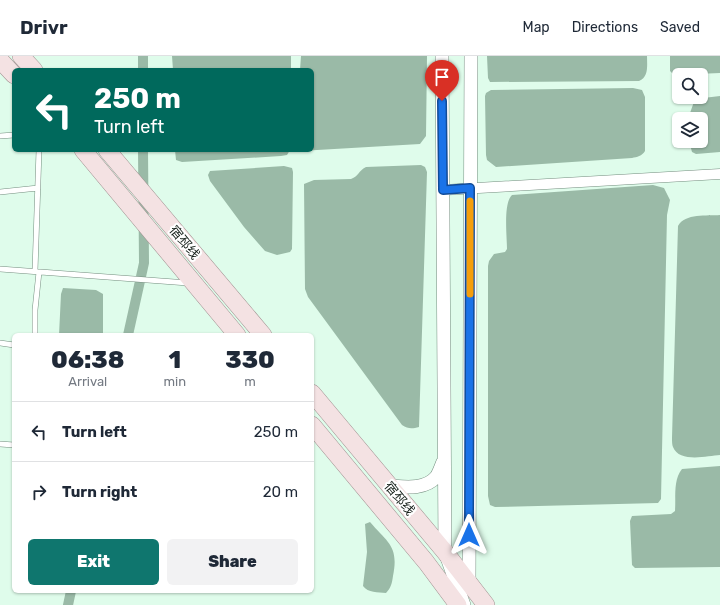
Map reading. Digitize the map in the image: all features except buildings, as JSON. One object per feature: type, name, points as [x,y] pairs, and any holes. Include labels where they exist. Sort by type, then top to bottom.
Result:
[{"type":"main road","points":[[21,56],[32,68]]},
{"type":"main road","points":[[0,60],[12,73]]},
{"type":"main road","name":"宿邳线","points":[[85,152],[236,333]]},
{"type":"main road","name":"宿邳线","points":[[109,152],[261,333]]},
{"type":"main road","name":"宿邳线","points":[[314,396],[445,552],[486,605]]},
{"type":"main road","name":"宿邳线","points":[[314,427],[426,562],[458,605]]},
{"type":"street","points":[[442,56],[445,552],[464,605]]},
{"type":"street","points":[[469,605],[471,56]]},
{"type":"street","points":[[443,190],[720,174]]},
{"type":"street","points":[[390,486],[420,486],[429,482],[437,476],[444,458]]},
{"type":"lane","points":[[0,136],[12,135]]},
{"type":"lane","points":[[35,333],[39,152]]},
{"type":"lane","points":[[0,192],[38,188]]},
{"type":"lane","points":[[0,269],[195,284]]},
{"type":"lane","points":[[0,343],[12,345]]},
{"type":"lane","points":[[0,444],[12,445]]},
{"type":"shaded area","points":[[172,56],[291,56],[291,68],[173,68]]},
{"type":"shaded area","points":[[301,56],[427,56],[426,136],[420,144],[314,150],[314,68],[300,68]]},
{"type":"shaded area","points":[[487,56],[647,56],[647,67],[646,74],[639,81],[490,82],[488,78]]},
{"type":"shaded area","points":[[670,56],[720,56],[720,73],[708,74],[708,68],[672,68],[672,73],[670,71]]},
{"type":"shaded area","points":[[633,88],[642,90],[645,97],[645,151],[639,156],[632,158],[496,167],[487,160],[485,96],[486,93],[491,90]]},
{"type":"shaded area","points":[[720,96],[720,152],[696,154],[692,152],[691,148],[708,148],[708,112],[690,112],[693,104],[708,104],[708,97]]},
{"type":"shaded area","points":[[175,152],[289,152],[287,155],[281,156],[182,162],[176,160]]},
{"type":"shaded area","points":[[421,165],[425,167],[427,172],[419,427],[410,428],[402,425],[308,297],[305,289],[304,184],[314,180],[351,179],[366,167]]},
{"type":"shaded area","points":[[284,166],[292,168],[293,172],[292,249],[290,252],[277,255],[265,251],[244,227],[210,181],[208,175],[210,171]]},
{"type":"shaded area","points":[[653,185],[664,188],[670,200],[667,215],[661,499],[658,503],[495,507],[490,505],[488,496],[488,266],[489,261],[494,254],[505,252],[507,249],[506,212],[509,199],[512,195]]},
{"type":"shaded area","points":[[720,215],[720,455],[687,457],[676,452],[672,442],[678,226],[681,222],[691,217]]},
{"type":"shaded area","points":[[63,288],[96,290],[103,294],[103,333],[59,333],[61,294]]},
{"type":"shaded area","points":[[720,466],[720,567],[635,568],[632,565],[630,521],[632,516],[671,514],[675,511],[676,483],[682,469]]},
{"type":"shaded area","points":[[370,522],[387,540],[393,551],[393,579],[386,593],[370,591],[363,586],[367,552],[365,524]]},
{"type":"waterway","points":[[143,56],[143,68]]},
{"type":"waterway","points":[[128,333],[144,263],[143,152]]},
{"type":"waterway","points":[[68,605],[71,593]]},
{"type":"slow traffic","points":[[470,201],[470,294]]},
{"type":"route","points":[[442,101],[443,190],[470,188],[469,535]]}]
